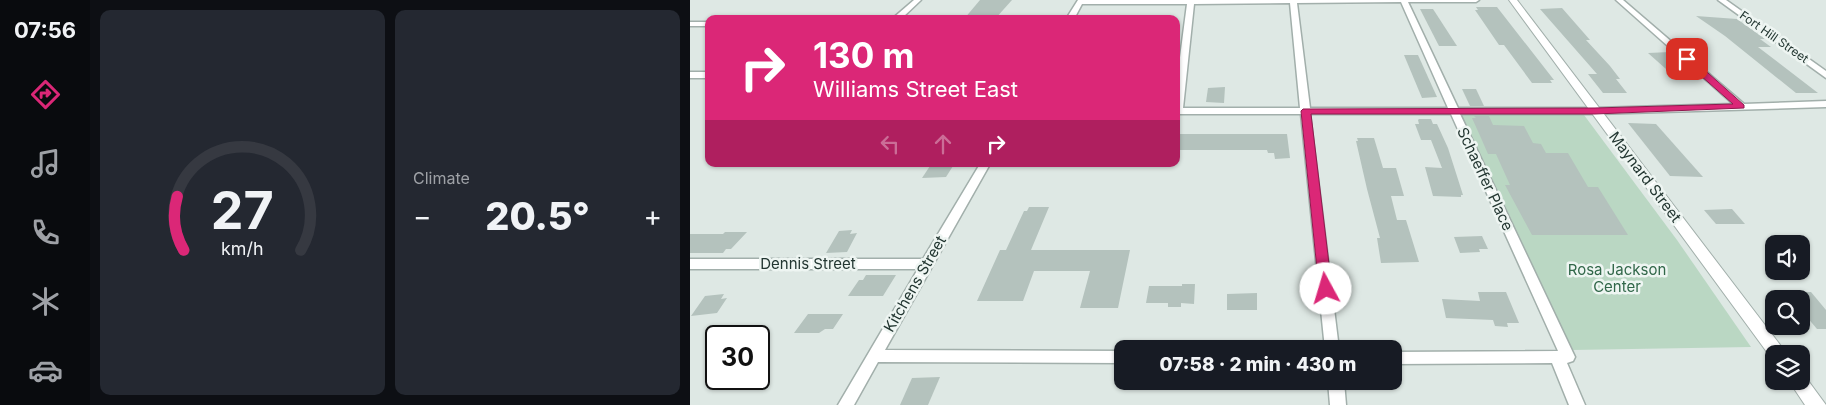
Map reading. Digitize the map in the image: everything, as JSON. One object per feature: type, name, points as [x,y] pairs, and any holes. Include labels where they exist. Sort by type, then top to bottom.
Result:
[{"type":"street","points":[[901,15],[918,0]]},
{"type":"street","name":"Schaeffer Place","points":[[1403,0],[1562,357],[1577,405]]},
{"type":"street","points":[[1072,15],[1080,1],[1476,0]]},
{"type":"street","name":"Maynard Street","points":[[1513,0],[1771,345]]},
{"type":"street","points":[[1619,0],[1741,106]]},
{"type":"street","name":"Fort Hill Street","points":[[1721,0],[1826,75]]},
{"type":"street","points":[[1180,87],[1191,1]]},
{"type":"street","points":[[1294,1],[1331,340]]},
{"type":"street","points":[[690,24],[705,24]]},
{"type":"street","points":[[690,75],[705,75]]},
{"type":"street","points":[[1180,111],[1595,111],[1826,104]]},
{"type":"street","name":"Kitchens Street","points":[[846,405],[983,167]]},
{"type":"street","name":"Dennis Street","points":[[690,264],[926,264]]},
{"type":"street","points":[[874,356],[1114,357]]},
{"type":"street","points":[[1402,358],[1562,357]]},
{"type":"street","points":[[1337,390],[1338,405]]},
{"type":"street","points":[[1805,390],[1816,405]]},
{"type":"green space","name":"Rosa Jackson Center","points":[[1459,115],[1584,115],[1677,240],[1751,347],[1572,350]]},
{"type":"building","points":[[980,0],[1012,0],[999,15],[967,15]]},
{"type":"building","points":[[1476,7],[1497,7],[1554,80],[1550,80],[1552,83],[1532,83],[1504,45],[1499,45],[1475,10],[1478,10]]},
{"type":"building","points":[[1562,8],[1590,40],[1586,40],[1620,79],[1616,79],[1627,93],[1603,93],[1588,74],[1597,74],[1540,9]]},
{"type":"building","points":[[1420,9],[1433,9],[1457,46],[1439,46]]},
{"type":"building","points":[[1696,16],[1737,19],[1765,39],[1760,39],[1771,47],[1758,47],[1818,93],[1796,93],[1725,36]]},
{"type":"building","points":[[1670,52],[1688,69],[1666,69],[1648,53]]},
{"type":"building","points":[[1404,55],[1418,55],[1437,97],[1422,98]]},
{"type":"building","points":[[1225,87],[1224,103],[1206,102],[1208,88]]},
{"type":"building","points":[[1462,89],[1476,89],[1484,106],[1470,106]]},
{"type":"building","points":[[1474,116],[1489,116],[1493,125],[1524,126],[1533,143],[1541,144],[1546,153],[1568,153],[1588,187],[1598,187],[1628,235],[1532,235],[1505,185],[1510,185],[1496,154],[1488,154],[1472,118],[1476,118]]},
{"type":"building","points":[[1419,119],[1431,119],[1433,124],[1437,124],[1448,148],[1463,195],[1461,197],[1433,196],[1425,167],[1442,168],[1431,140],[1421,140],[1415,124],[1419,124]]},
{"type":"building","points":[[1628,123],[1656,124],[1703,177],[1670,176]]},
{"type":"building","points":[[1180,134],[1287,134],[1290,158],[1275,159],[1274,153],[1268,153],[1267,150],[1180,150]]},
{"type":"building","points":[[1357,138],[1374,138],[1383,168],[1396,168],[1404,196],[1391,196],[1397,220],[1406,220],[1419,262],[1381,263],[1377,238],[1380,238],[1367,189],[1356,141],[1358,141]]},
{"type":"building","points":[[929,167],[952,167],[946,177],[922,178]]},
{"type":"building","points":[[1029,207],[1049,207],[1031,250],[1130,250],[1118,308],[1080,308],[1090,271],[1034,271],[1023,301],[977,301],[1000,250],[1006,250],[1024,211],[1027,211]]},
{"type":"building","points":[[1732,209],[1745,224],[1716,224],[1704,210]]},
{"type":"building","points":[[852,230],[850,234],[857,233],[847,252],[826,253],[839,231]]},
{"type":"building","points":[[725,232],[747,232],[731,249],[726,249],[723,253],[690,253],[690,234],[723,234]]},
{"type":"building","points":[[1482,236],[1488,249],[1479,249],[1480,252],[1460,253],[1454,237]]},
{"type":"building","points":[[866,275],[896,275],[883,296],[848,296],[859,280],[863,280]]},
{"type":"building","points":[[1182,284],[1195,284],[1194,304],[1181,303],[1181,307],[1168,307],[1168,303],[1146,303],[1149,286],[1182,286]]},
{"type":"building","points":[[1478,292],[1506,292],[1519,323],[1507,323],[1508,327],[1495,326],[1493,320],[1446,318],[1442,299],[1480,301]]},
{"type":"building","points":[[1810,292],[1826,310],[1826,329],[1817,329],[1810,321]]},
{"type":"building","points":[[1257,293],[1257,310],[1227,310],[1227,294]]},
{"type":"building","points":[[724,294],[721,299],[727,298],[717,313],[691,316],[705,296]]},
{"type":"building","points":[[808,314],[843,314],[833,329],[825,329],[819,333],[794,333]]},
{"type":"building","points":[[940,377],[928,405],[900,405],[912,378]]},
{"type":"route","points":[[1326,289],[1306,111],[1595,111],[1741,106],[1687,59]]}]
